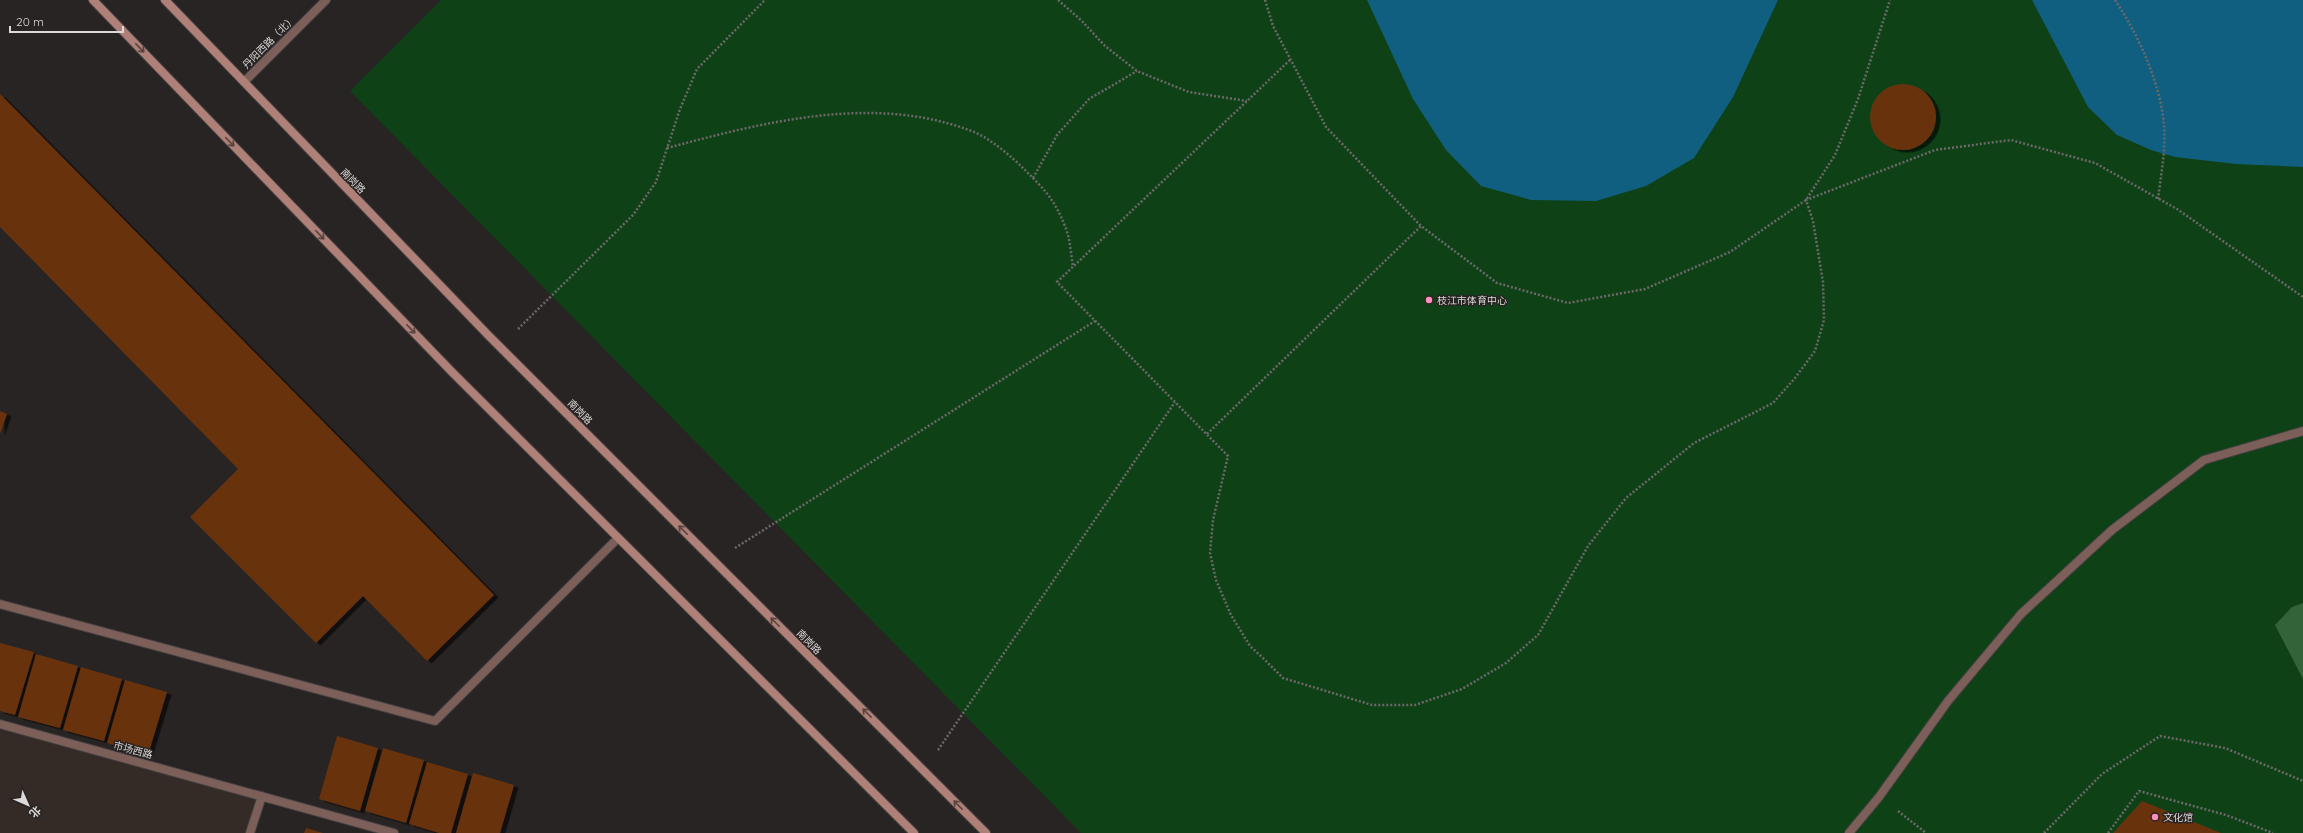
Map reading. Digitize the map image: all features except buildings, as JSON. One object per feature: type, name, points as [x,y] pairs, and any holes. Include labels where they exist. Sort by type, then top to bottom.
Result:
[{"type":"main road","points":[[93,0],[452,372],[914,833]]},
{"type":"main road","name":"南岗路","points":[[165,0],[500,347],[986,833]]},
{"type":"street","name":"丹阳西路（北）","points":[[244,82],[326,0]]},
{"type":"street","points":[[1849,833],[1879,797],[1948,701],[2021,614],[2112,530],[2204,460],[2303,431]]},
{"type":"street","points":[[0,604],[435,721],[618,538]]},
{"type":"street","name":"市场西路","points":[[0,724],[394,833]]},
{"type":"street","points":[[250,833],[262,796]]},
{"type":"path","points":[[500,347],[633,215],[656,182],[680,109],[697,69],[765,0]]},
{"type":"path","points":[[1058,0],[1081,20],[1105,46],[1137,71],[1189,92],[1248,101]]},
{"type":"path","points":[[1265,0],[1273,26],[1326,126],[1421,226],[1497,283],[1568,303],[1645,289],[1730,252],[1806,200],[1935,150],[2011,140],[2095,163],[2177,209],[2303,297]]},
{"type":"path","points":[[1806,200],[1835,155],[1858,100],[1890,0]]},
{"type":"path","points":[[2115,0],[2138,40],[2152,75],[2164,126],[2163,162],[2158,199]]},
{"type":"path","points":[[1290,60],[1057,282],[1228,456],[1213,520],[1210,553],[1216,580],[1231,615],[1250,646],[1283,678],[1372,705],[1415,704],[1462,689],[1506,663],[1538,636],[1588,546],[1626,498],[1694,443],[1773,403],[1795,378],[1814,351],[1824,320],[1822,276],[1813,221],[1806,200]]},
{"type":"path","points":[[1033,178],[1057,135],[1089,98],[1137,71]]},
{"type":"path","points":[[667,148],[779,120],[858,112],[921,118],[975,132],[1012,158],[1052,197],[1066,227],[1073,267]]},
{"type":"path","points":[[1207,434],[1421,226]]},
{"type":"path","points":[[714,561],[1095,321]]},
{"type":"path","points":[[924,771],[1175,402]]},
{"type":"path","points":[[2044,833],[2102,774],[2160,736],[2225,748],[2303,781]]},
{"type":"path","points":[[2108,833],[2139,791],[2226,815],[2273,833]]},
{"type":"path","points":[[1879,797],[1926,833]]},
{"type":"shaded area","points":[[0,724],[262,796],[250,833],[0,833]]},
{"type":"green space","name":"枝江市体育中心","points":[[441,0],[2303,0],[2303,833],[1081,833],[350,91]]},
{"type":"green space","points":[[2303,603],[2303,679],[2275,625],[2292,607]]},
{"type":"water","points":[[1367,0],[1778,0],[1733,97],[1694,158],[1646,186],[1596,201],[1531,200],[1481,186],[1446,150],[1413,99]]},
{"type":"water","points":[[2032,0],[2303,0],[2303,167],[2236,164],[2175,157],[2151,150],[2117,135],[2088,107]]},
{"type":"place","name":"枝江市体育中心","points":[[1429,300]]},
{"type":"place","name":"文化馆","points":[[2155,817]]}]
